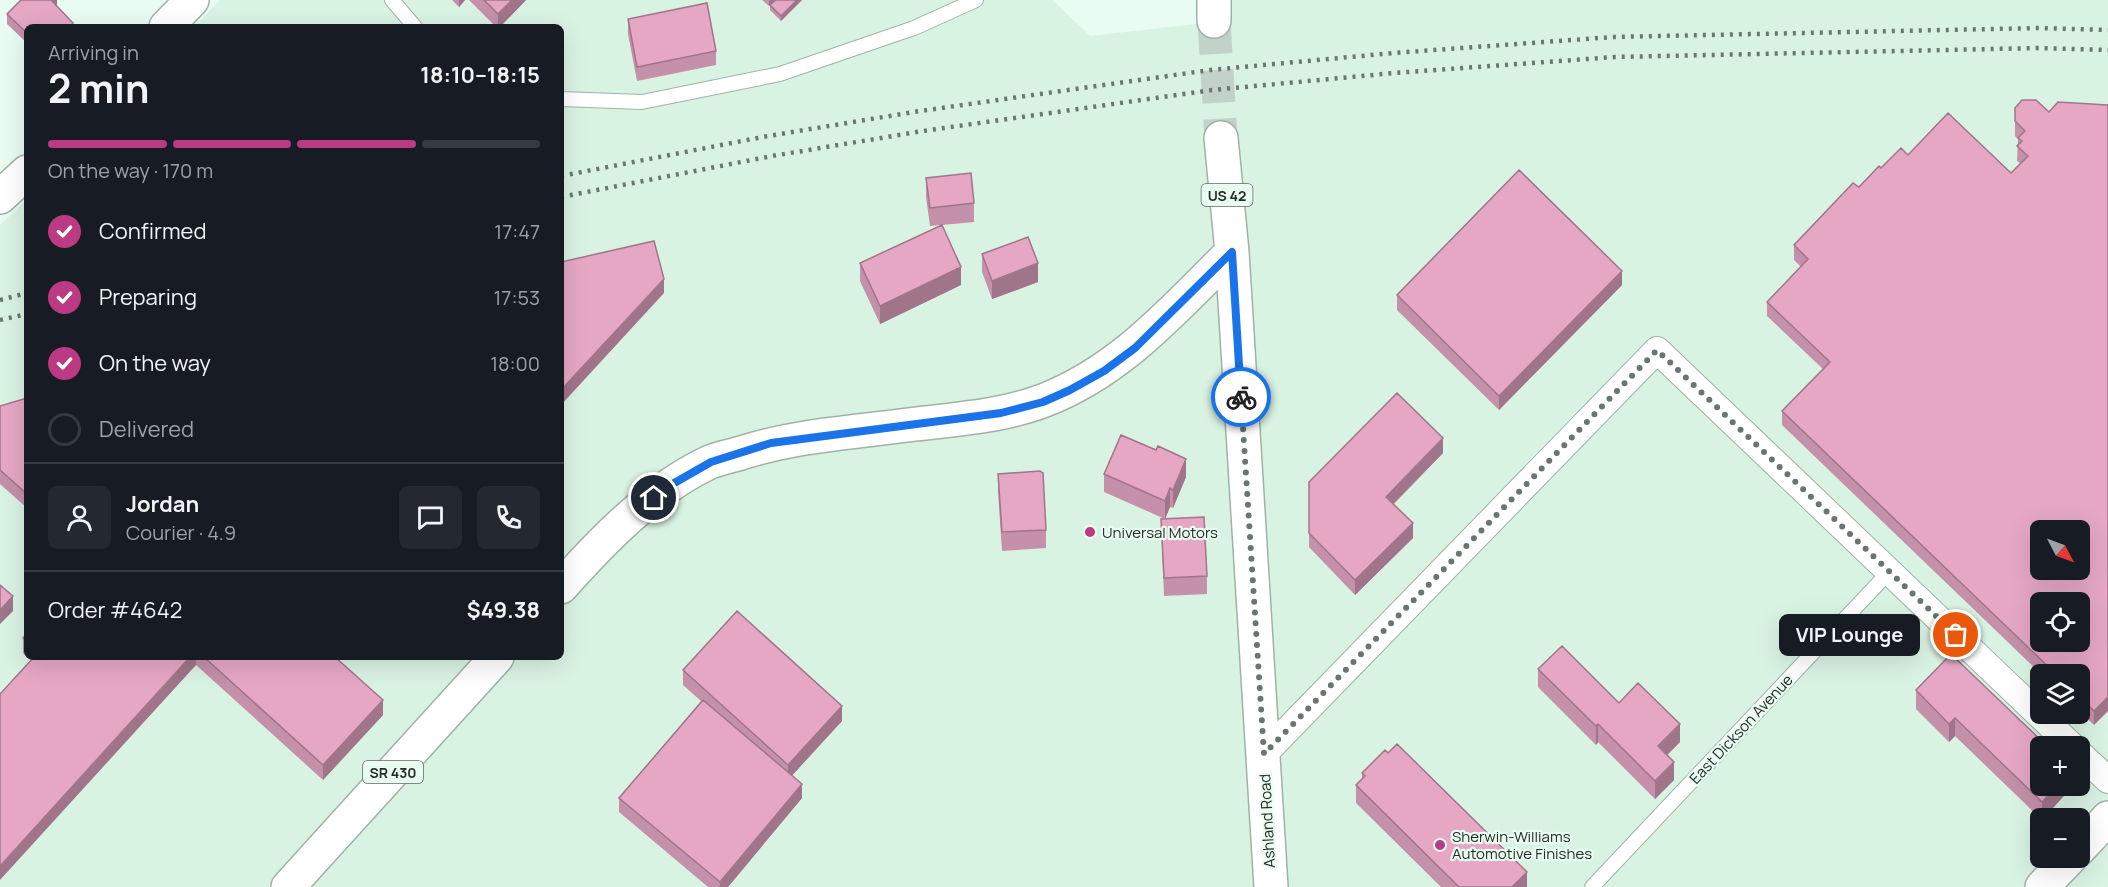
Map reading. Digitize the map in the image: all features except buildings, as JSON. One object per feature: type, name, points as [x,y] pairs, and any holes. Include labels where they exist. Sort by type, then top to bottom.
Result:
[{"type":"main road","points":[[169,24],[192,0]]},
{"type":"main road","name":"US 42","points":[[1221,138],[1232,252]]},
{"type":"main road","points":[[0,197],[24,175]]},
{"type":"main road","points":[[564,584],[625,523],[669,486],[711,462],[771,443],[1001,413],[1043,402],[1070,390],[1104,371],[1135,348],[1232,252]]},
{"type":"main road","name":"Ashland Road","points":[[1232,252],[1264,754],[1270,887]]},
{"type":"main road","name":"SR 430","points":[[288,887],[494,660]]},
{"type":"main road","points":[[2090,837],[2108,818]]},
{"type":"main road","points":[[2042,887],[2060,868]]},
{"type":"street","points":[[1264,754],[1657,350],[2061,736]]},
{"type":"street","points":[[2090,763],[2108,780]]},
{"type":"lane","points":[[392,0],[412,24]]},
{"type":"lane","points":[[564,99],[642,102],[780,74],[914,28],[976,0]]},
{"type":"lane","name":"East Dickson Avenue","points":[[1592,887],[1889,572]]},
{"type":"shaded area","points":[[220,0],[1053,0],[1090,36],[1213,22],[1214,0],[2108,0],[2108,887],[0,887],[0,225],[24,202],[24,660],[564,660],[564,24],[197,24]]},
{"type":"tunnel","points":[[1214,21],[1221,138]]},
{"type":"railway","points":[[564,175],[768,136],[920,111],[1210,70],[1393,53],[1613,37],[2040,28],[2108,30]]},
{"type":"railway","points":[[564,196],[772,156],[923,131],[1212,90],[1394,73],[1615,57],[2040,48],[2108,50]]},
{"type":"railway","points":[[0,300],[24,294]]},
{"type":"railway","points":[[0,320],[24,315]]},
{"type":"way so far","points":[[1241,397],[1264,754],[1657,350],[1956,635]]},
{"type":"place","name":"Universal Motors","points":[[1090,532]]},
{"type":"place","name":"VIP Lounge","points":[[1956,635]]},
{"type":"place","name":"Sherwin-Williams Automotive Finishes","points":[[1440,845]]},
{"type":"route","points":[[654,498],[669,486],[711,462],[771,443],[1001,413],[1043,402],[1104,371],[1135,348],[1232,252],[1241,397]]}]
